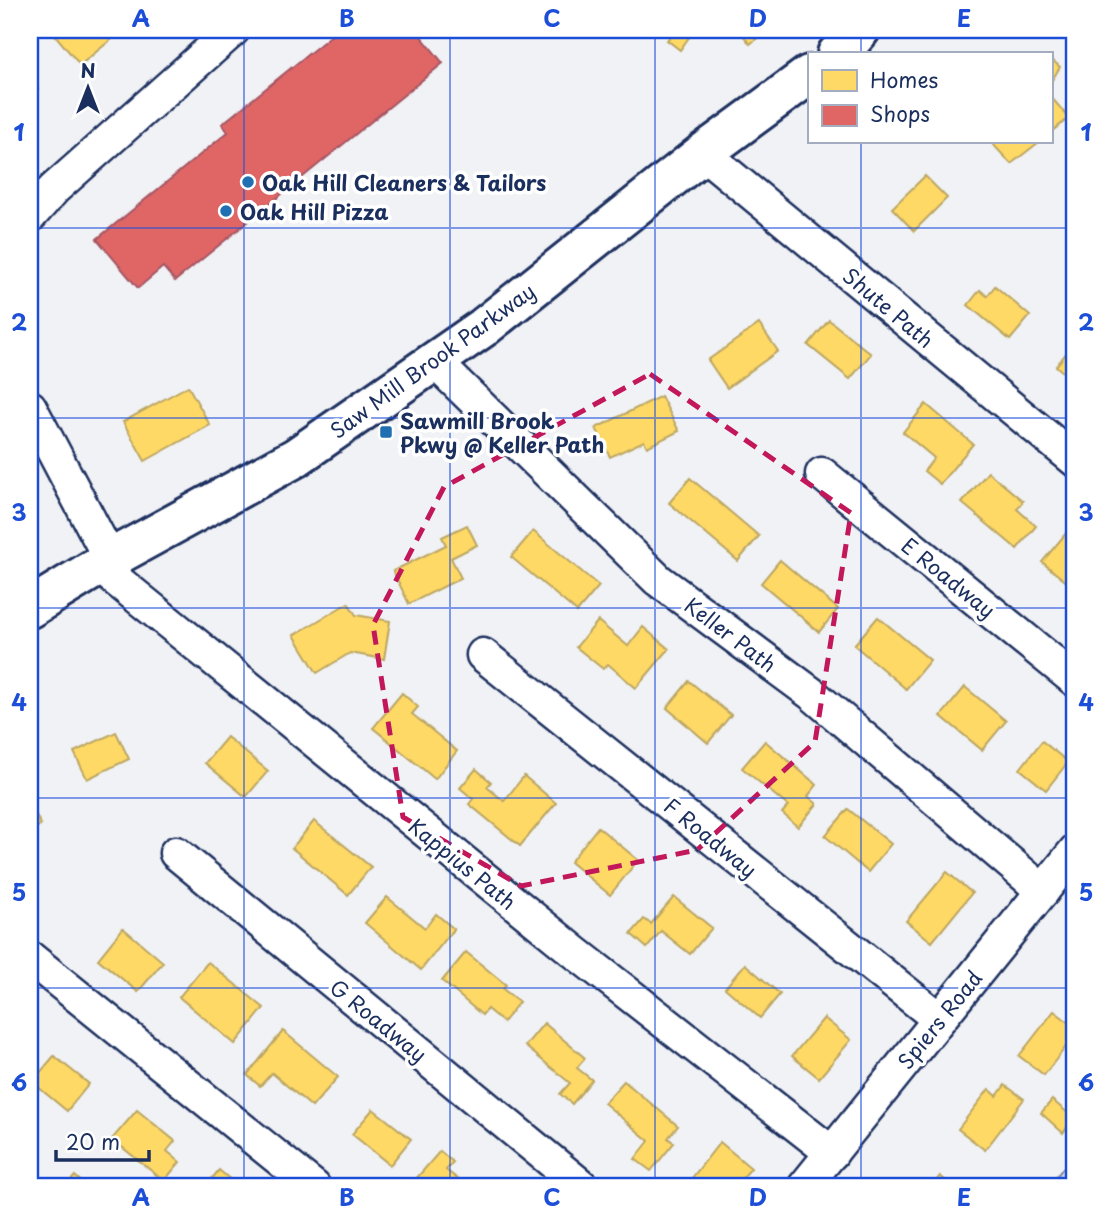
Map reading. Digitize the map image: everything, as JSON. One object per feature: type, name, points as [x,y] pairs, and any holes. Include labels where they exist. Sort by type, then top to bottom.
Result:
[{"type":"street","points":[[30,216],[54,189],[233,30]]},
{"type":"street","points":[[840,52],[860,30]]},
{"type":"street","name":"Saw Mill Brook Parkway","points":[[30,608],[105,563],[295,458],[484,327],[703,153],[808,76]]},
{"type":"street","name":"Shute Path","points":[[703,153],[1075,460]]},
{"type":"street","name":"Keller Path","points":[[435,362],[658,580],[812,694],[1043,891]]},
{"type":"street","points":[[30,407],[105,563]]},
{"type":"street","name":"E Roadway","points":[[822,474],[1075,680]]},
{"type":"street","name":"Kappius Path","points":[[105,563],[565,945],[832,1153]]},
{"type":"street","name":"F Roadway","points":[[483,655],[939,1019]]},
{"type":"street","name":"Spiers Road","points":[[804,1187],[1075,851]]},
{"type":"street","name":"G Roadway","points":[[176,853],[583,1187]]},
{"type":"street","points":[[30,958],[314,1187]]},
{"type":"highlighted area","points":[[650,374],[851,513],[815,742],[697,850],[521,886],[403,817],[373,625],[444,487]]},
{"type":"shaded area","points":[[1075,1153],[1075,1187],[1048,1187]]},
{"type":"building: Homes","points":[[62,30],[123,30],[80,65],[55,35]]},
{"type":"building: Homes","points":[[676,30],[688,30],[692,33],[680,50],[667,40]]},
{"type":"building: Homes","points":[[739,30],[767,30],[750,44]]},
{"type":"building: Homes","points":[[1052,60],[1060,67],[1052,80]]},
{"type":"building: Homes","points":[[30,79],[38,89],[30,96]]},
{"type":"building: Homes","points":[[1052,98],[1069,118],[1052,131]]},
{"type":"building: Homes","points":[[993,144],[1036,144],[1011,164]]},
{"type":"building: Homes","points":[[925,176],[947,198],[914,231],[892,208]]},
{"type":"building: Homes","points":[[995,286],[1030,316],[1010,340],[968,305],[980,290],[987,296]]},
{"type":"building: Homes","points":[[829,320],[871,354],[850,379],[808,345]]},
{"type":"building: Homes","points":[[759,324],[778,351],[727,388],[708,360]]},
{"type":"building: Homes","points":[[1075,342],[1075,383],[1056,366]]},
{"type":"building: Homes","points":[[188,386],[210,425],[145,461],[123,422]]},
{"type":"building: Homes","points":[[661,396],[679,431],[647,447],[644,441],[610,457],[596,428]]},
{"type":"building: Homes","points":[[926,404],[973,444],[940,484],[924,471],[934,458],[903,432]]},
{"type":"building: Homes","points":[[988,472],[1023,501],[1017,509],[1036,526],[1017,549],[962,503]]},
{"type":"building: Homes","points":[[690,478],[759,536],[738,561],[669,503]]},
{"type":"building: Homes","points":[[467,525],[477,545],[451,558],[461,578],[409,604],[393,571],[446,545],[442,537]]},
{"type":"building: Homes","points":[[533,531],[599,586],[577,612],[511,557]]},
{"type":"building: Homes","points":[[1067,532],[1075,539],[1075,589],[1042,562]]},
{"type":"building: Homes","points":[[780,560],[838,609],[819,632],[761,583]]},
{"type":"building: Homes","points":[[348,603],[356,615],[390,621],[384,659],[350,653],[317,673],[294,635]]},
{"type":"building: Homes","points":[[878,617],[930,660],[906,689],[854,645]]},
{"type":"building: Homes","points":[[598,621],[628,646],[643,627],[669,649],[636,688],[608,664],[603,669],[576,647]]},
{"type":"building: Homes","points":[[689,681],[731,715],[708,743],[667,708]]},
{"type":"building: Homes","points":[[965,687],[1006,721],[982,750],[941,716]]},
{"type":"building: Homes","points":[[402,693],[418,707],[412,714],[457,751],[435,779],[373,728]]},
{"type":"building: Homes","points":[[116,732],[129,759],[87,779],[74,752]]},
{"type":"building: Homes","points":[[227,737],[268,771],[246,797],[205,763]]},
{"type":"building: Homes","points":[[765,741],[817,785],[808,796],[817,804],[798,827],[782,813],[788,806],[742,768]]},
{"type":"building: Homes","points":[[1042,741],[1068,762],[1046,790],[1020,769]]},
{"type":"building: Homes","points":[[476,769],[491,782],[487,787],[504,801],[524,776],[556,803],[520,846],[469,804],[473,799],[460,788]]},
{"type":"building: Homes","points":[[30,803],[41,825],[30,831]]},
{"type":"building: Homes","points":[[848,809],[891,844],[868,872],[825,836]]},
{"type":"building: Homes","points":[[314,821],[371,867],[348,895],[292,848]]},
{"type":"building: Homes","points":[[598,827],[638,860],[610,895],[570,862]]},
{"type":"building: Homes","points":[[947,872],[972,893],[932,942],[906,921]]},
{"type":"building: Homes","points":[[387,897],[425,928],[436,914],[454,929],[421,970],[365,923]]},
{"type":"building: Homes","points":[[674,897],[712,928],[690,954],[661,931],[647,948],[631,934],[644,919],[651,924]]},
{"type":"building: Homes","points":[[123,928],[163,962],[138,992],[98,959]]},
{"type":"building: Homes","points":[[466,952],[506,985],[503,989],[519,1002],[503,1022],[487,1009],[482,1015],[442,981]]},
{"type":"building: Homes","points":[[208,962],[264,1008],[235,1044],[179,997]]},
{"type":"building: Homes","points":[[745,964],[780,994],[760,1018],[725,988]]},
{"type":"building: Homes","points":[[1054,1011],[1075,1027],[1075,1035],[1044,1075],[1019,1056]]},
{"type":"building: Homes","points":[[824,1018],[851,1040],[819,1078],[792,1056]]},
{"type":"building: Homes","points":[[544,1023],[585,1058],[577,1068],[592,1080],[572,1104],[560,1094],[570,1083],[525,1046]]},
{"type":"building: Homes","points":[[283,1031],[338,1077],[312,1107],[272,1073],[260,1086],[247,1075]]},
{"type":"building: Homes","points":[[54,1056],[89,1084],[67,1111],[32,1082]]},
{"type":"building: Homes","points":[[624,1081],[678,1126],[668,1138],[674,1143],[651,1171],[635,1159],[649,1141],[604,1103]]},
{"type":"building: Homes","points":[[1005,1085],[1024,1099],[985,1150],[958,1129],[989,1089],[997,1096]]},
{"type":"building: Homes","points":[[1052,1100],[1074,1118],[1063,1133],[1041,1113]]},
{"type":"building: Homes","points":[[373,1109],[411,1139],[390,1165],[352,1134]]},
{"type":"building: Homes","points":[[137,1110],[175,1141],[167,1151],[180,1162],[164,1181],[112,1139]]},
{"type":"building: Homes","points":[[720,1142],[751,1168],[735,1187],[685,1187]]},
{"type":"building: Homes","points":[[30,1149],[40,1152],[34,1170],[30,1169]]},
{"type":"building: Homes","points":[[440,1151],[453,1162],[446,1170],[468,1187],[409,1187]]},
{"type":"building: Homes","points":[[219,1170],[239,1187],[205,1187]]},
{"type":"building: Homes","points":[[75,1176],[87,1187],[65,1187]]},
{"type":"building: Homes","points":[[940,1176],[954,1187],[931,1187]]},
{"type":"building: Shops","points":[[338,30],[416,30],[443,63],[175,281],[163,267],[138,288],[97,239],[228,132],[222,124]]},
{"type":"place","name":"Oak Hill Cleaners & Tailors","points":[[248,182]]},
{"type":"place","name":"Oak Hill Pizza","points":[[226,211]]},
{"type":"place","name":"Sawmill Brook Pkwy @ Keller Path","points":[[386,432]]}]
